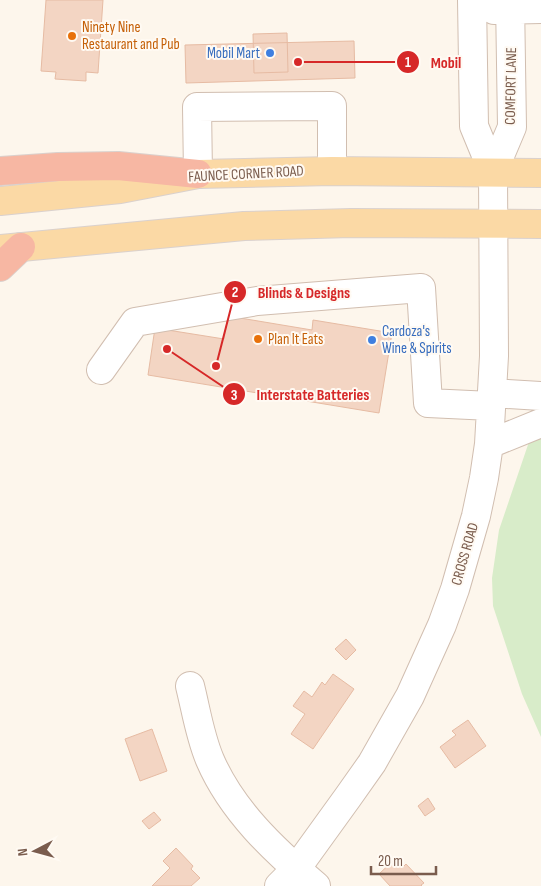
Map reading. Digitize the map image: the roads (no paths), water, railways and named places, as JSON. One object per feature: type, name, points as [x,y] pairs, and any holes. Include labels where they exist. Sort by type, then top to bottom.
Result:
[{"type":"highway","points":[[0,170],[118,166],[198,174]]},
{"type":"highway","points":[[0,267],[10,248]]},
{"type":"main road","name":"FAUNCE CORNER ROAD","points":[[0,201],[120,189],[198,174],[332,171],[541,173]]},
{"type":"main road","points":[[10,248],[244,226],[351,223],[541,224]]},
{"type":"street","points":[[493,172],[474,126],[472,5],[511,5],[541,9]]},
{"type":"street","name":"COMFORT LANE","points":[[493,172],[512,127],[511,5]]},
{"type":"street","points":[[198,174],[197,107],[332,106],[332,171]]},
{"type":"street","name":"CROSS ROAD","points":[[297,880],[372,763],[410,696],[445,616],[466,552],[484,478],[489,444],[494,356],[493,172]]},
{"type":"street","points":[[101,370],[135,322],[257,301],[421,288],[428,403],[541,396]]},
{"type":"street","points":[[489,444],[541,423]]},
{"type":"street","points":[[190,686],[202,735],[220,780],[247,820],[297,880]]},
{"type":"place","name":"Ninety Nine Restaurant and Pub","points":[[72,36]]},
{"type":"place","name":"Mobil Mart","points":[[270,53]]},
{"type":"place","name":"Mobil","points":[[298,62]]},
{"type":"place","name":"Plan It Eats","points":[[258,339]]},
{"type":"place","name":"Cardoza's Wine & Spirits","points":[[372,340]]},
{"type":"place","name":"Interstate Batteries","points":[[167,349]]},
{"type":"place","name":"Blinds & Designs","points":[[216,366]]}]
